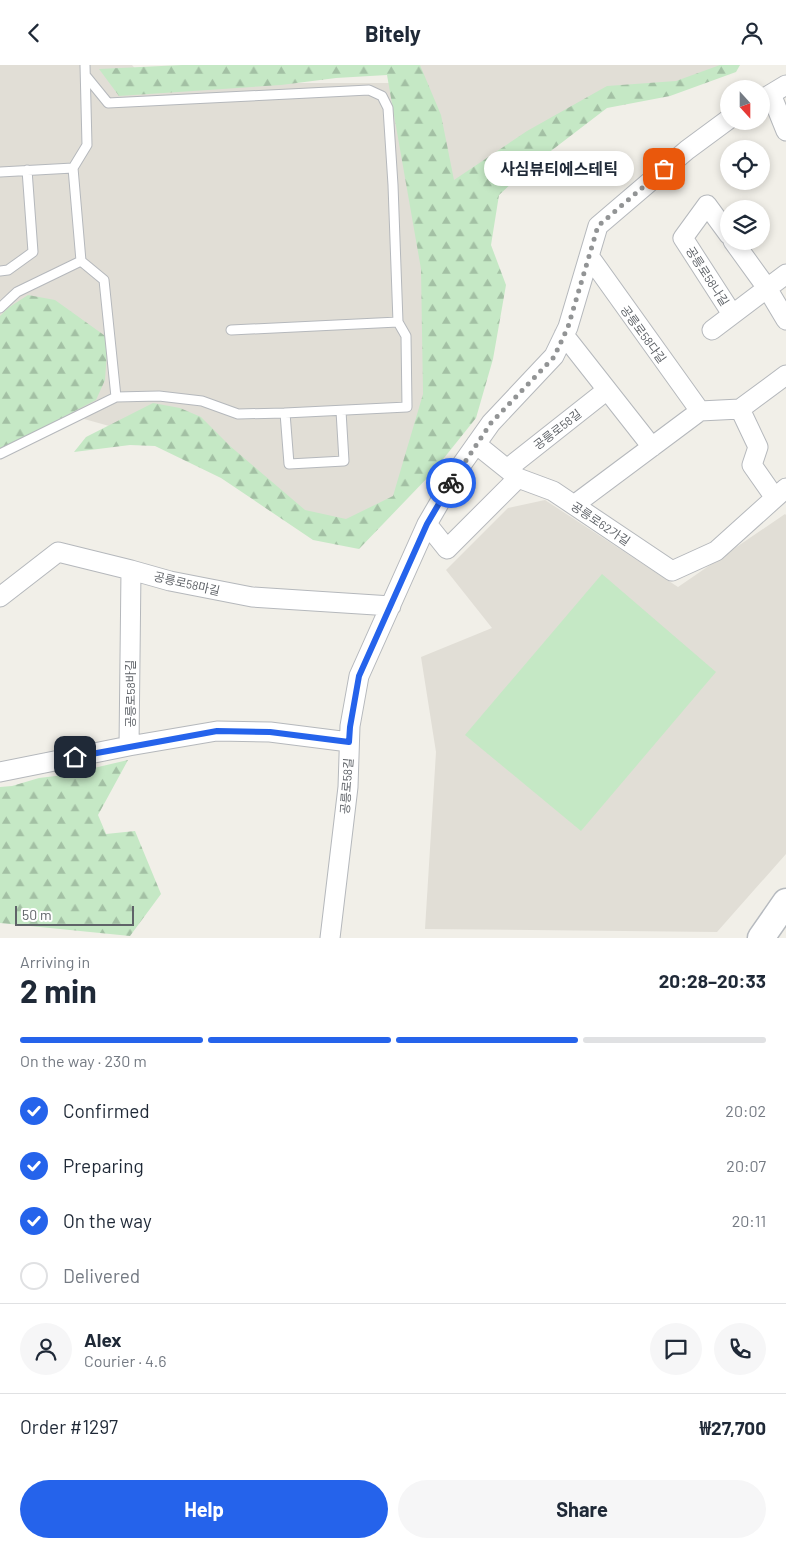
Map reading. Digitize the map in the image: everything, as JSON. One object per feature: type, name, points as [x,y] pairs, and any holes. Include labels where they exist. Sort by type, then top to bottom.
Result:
[{"type":"main road","points":[[761,938],[786,902]]},
{"type":"street","points":[[773,93],[786,131]]},
{"type":"street","name":"공릉로58길","points":[[330,938],[348,787],[350,727],[359,676],[427,524],[462,464],[491,423],[554,357],[568,327],[598,226],[687,150],[720,126]]},
{"type":"street","name":"공릉로58나길","points":[[720,222],[708,205],[683,238],[732,314]]},
{"type":"street","points":[[740,250],[767,288],[786,320]]},
{"type":"street","name":"공릉로58다길","points":[[589,256],[700,411]]},
{"type":"street","name":"공릉로58나길","points":[[712,330],[786,274]]},
{"type":"street","points":[[564,335],[652,447]]},
{"type":"street","points":[[574,505],[700,411],[740,409],[786,375]]},
{"type":"street","name":"공릉로58길","points":[[512,473],[607,390]]},
{"type":"street","points":[[740,409],[758,447],[752,465],[781,493]]},
{"type":"street","name":"공릉로62가길","points":[[476,444],[512,473],[553,491],[672,571],[716,551],[781,493]]},
{"type":"street","points":[[427,524],[447,549],[512,473]]},
{"type":"street","name":"공릉로58마길","points":[[0,597],[58,552],[170,581],[252,597],[391,606]]},
{"type":"street","name":"공릉로58바길","points":[[131,570],[129,746],[217,731],[270,732],[349,742]]},
{"type":"street","points":[[0,771],[129,746]]},
{"type":"lane","points":[[85,65],[87,145],[73,168],[81,261],[104,280],[116,397]]},
{"type":"lane","points":[[0,454],[116,397],[158,396],[202,401],[238,414],[406,407],[406,336],[398,322],[388,108],[382,96],[369,90],[108,103],[86,76]]},
{"type":"lane","points":[[0,171],[73,168]]},
{"type":"lane","points":[[0,271],[8,270],[33,252],[26,170]]},
{"type":"lane","points":[[0,308],[17,292],[81,261]]},
{"type":"lane","points":[[231,330],[398,322]]},
{"type":"lane","points":[[285,413],[289,464],[344,461],[341,411]]},
{"type":"shaded area","points":[[0,65],[132,65],[148,83],[400,83],[458,389],[407,496],[362,528],[311,529],[170,443],[52,410],[0,437]]},
{"type":"shaded area","points":[[410,65],[731,65],[714,76],[601,100],[434,224]]},
{"type":"shaded area","points":[[545,500],[678,587],[786,515],[786,854],[717,932],[425,929],[436,752],[421,657],[492,628],[446,570],[508,508]]},
{"type":"green space","points":[[182,65],[420,65],[441,115],[454,180],[527,131],[607,86],[676,81],[720,65],[740,65],[736,72],[670,96],[607,108],[526,170],[499,195],[491,245],[506,285],[493,359],[476,418],[432,473],[359,549],[313,540],[221,478],[155,446],[130,445],[74,452],[86,437],[153,403],[180,408],[201,417],[230,446],[305,510],[346,519],[393,496],[423,394],[421,269],[387,75],[336,78],[281,85],[119,96],[99,69]]},
{"type":"green space","points":[[28,295],[55,300],[108,338],[105,380],[96,400],[36,431],[24,441],[0,450],[0,316],[8,308]]},
{"type":"green space","points":[[602,574],[716,672],[581,831],[465,735]]},
{"type":"green space","points":[[128,760],[98,815],[106,834],[135,831],[161,894],[130,936],[0,923],[0,787]]},
{"type":"way so far","points":[[451,483],[491,423],[554,357],[568,327],[598,226],[664,169]]},
{"type":"place","name":"사심뷰티에스테틱","points":[[664,169]]},
{"type":"route","points":[[75,757],[217,731],[270,732],[349,742],[359,676],[427,524],[451,483]]}]
